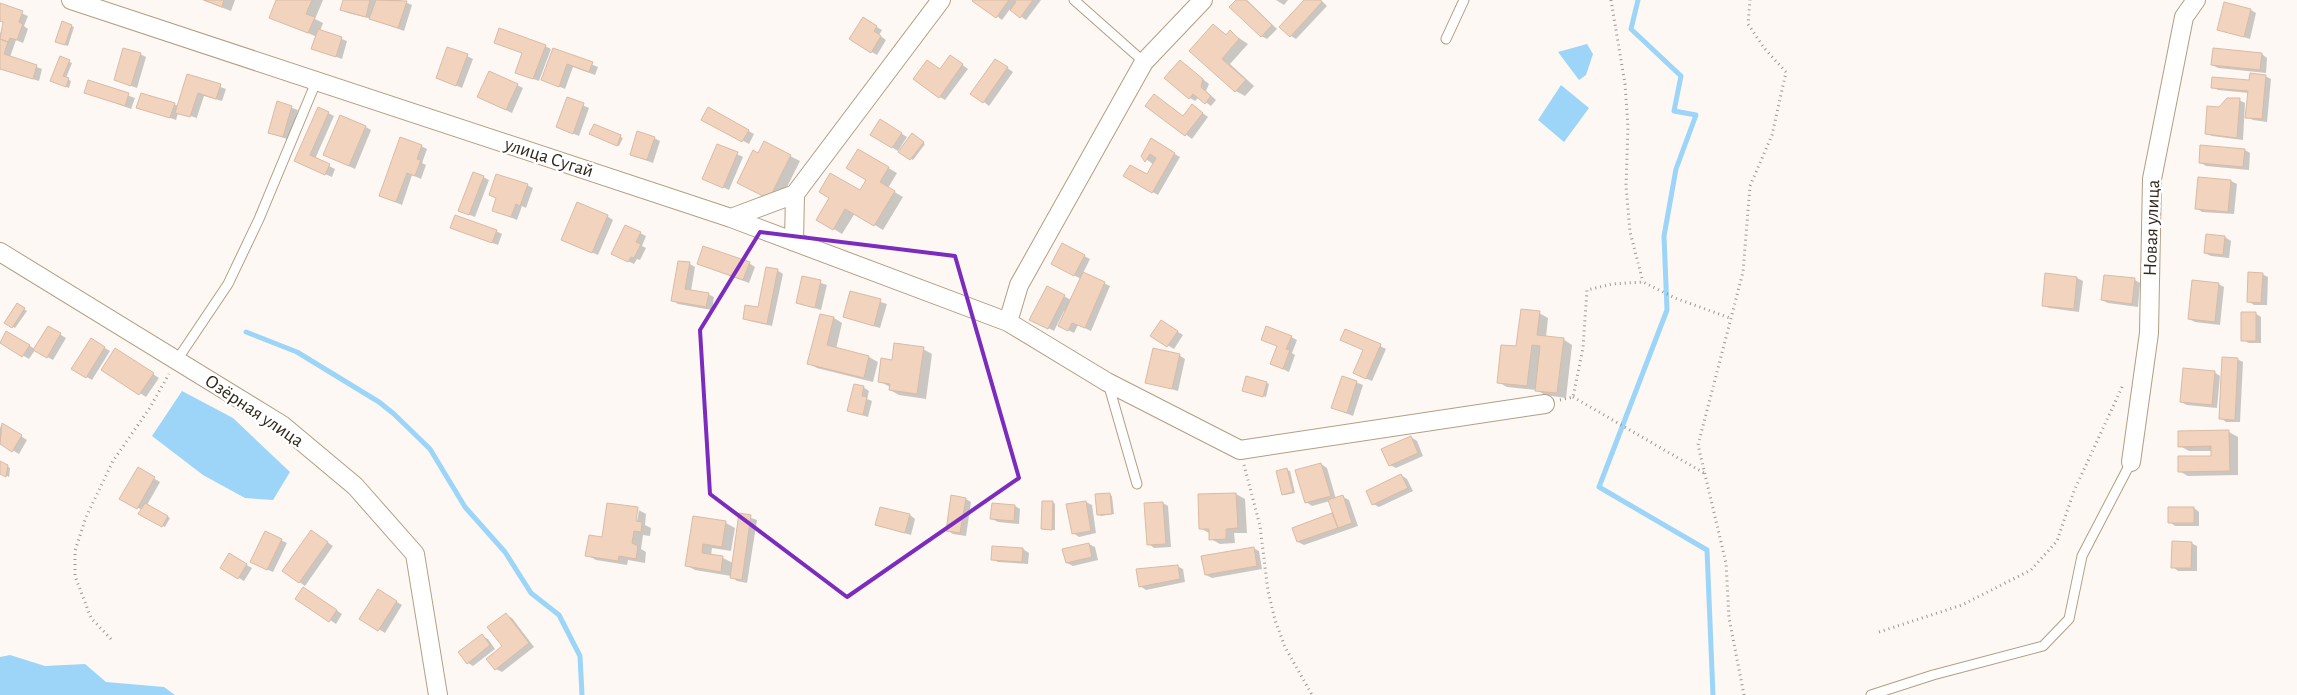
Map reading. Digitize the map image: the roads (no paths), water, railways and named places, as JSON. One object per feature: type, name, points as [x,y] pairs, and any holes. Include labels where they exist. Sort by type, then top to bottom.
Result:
[{"type":"street","name":"улица Сугай","points":[[71,0],[731,218],[1008,322],[1107,382],[1240,450],[1545,404]]},
{"type":"street","points":[[731,218],[795,194],[941,0]]},
{"type":"street","points":[[1008,322],[1019,285],[1144,62],[1203,0]]},
{"type":"street","name":"Новая улица","points":[[2131,462],[2149,333],[2152,178],[2184,17],[2196,0]]},
{"type":"street","points":[[794,242],[795,194]]},
{"type":"street","name":"Озёрная улица","points":[[0,252],[282,425],[355,486],[415,554],[438,695]]},
{"type":"lane","points":[[1074,0],[1144,62]]},
{"type":"lane","points":[[1446,39],[1464,0]]},
{"type":"lane","points":[[176,360],[228,284],[259,219],[316,82]]},
{"type":"lane","points":[[1107,382],[1137,484]]},
{"type":"lane","points":[[1871,695],[1933,675],[2043,646],[2069,619],[2082,556],[2131,462]]},
{"type":"water","points":[[1587,44],[1593,54],[1586,75],[1579,80],[1558,52]]},
{"type":"water","points":[[1561,85],[1589,108],[1564,142],[1538,120]]},
{"type":"water","points":[[182,391],[233,418],[290,472],[273,500],[245,498],[203,475],[152,436]]},
{"type":"water","points":[[10,655],[45,666],[85,664],[106,682],[164,687],[175,695],[0,695],[0,657]]},
{"type":"waterway","points":[[1638,0],[1631,29],[1681,76],[1674,111],[1696,115],[1676,169],[1664,236],[1667,310],[1599,487],[1707,550],[1713,695]]},
{"type":"waterway","points":[[246,332],[297,352],[379,402],[430,449],[465,507],[505,552],[531,593],[559,615],[580,656],[582,695]]}]
